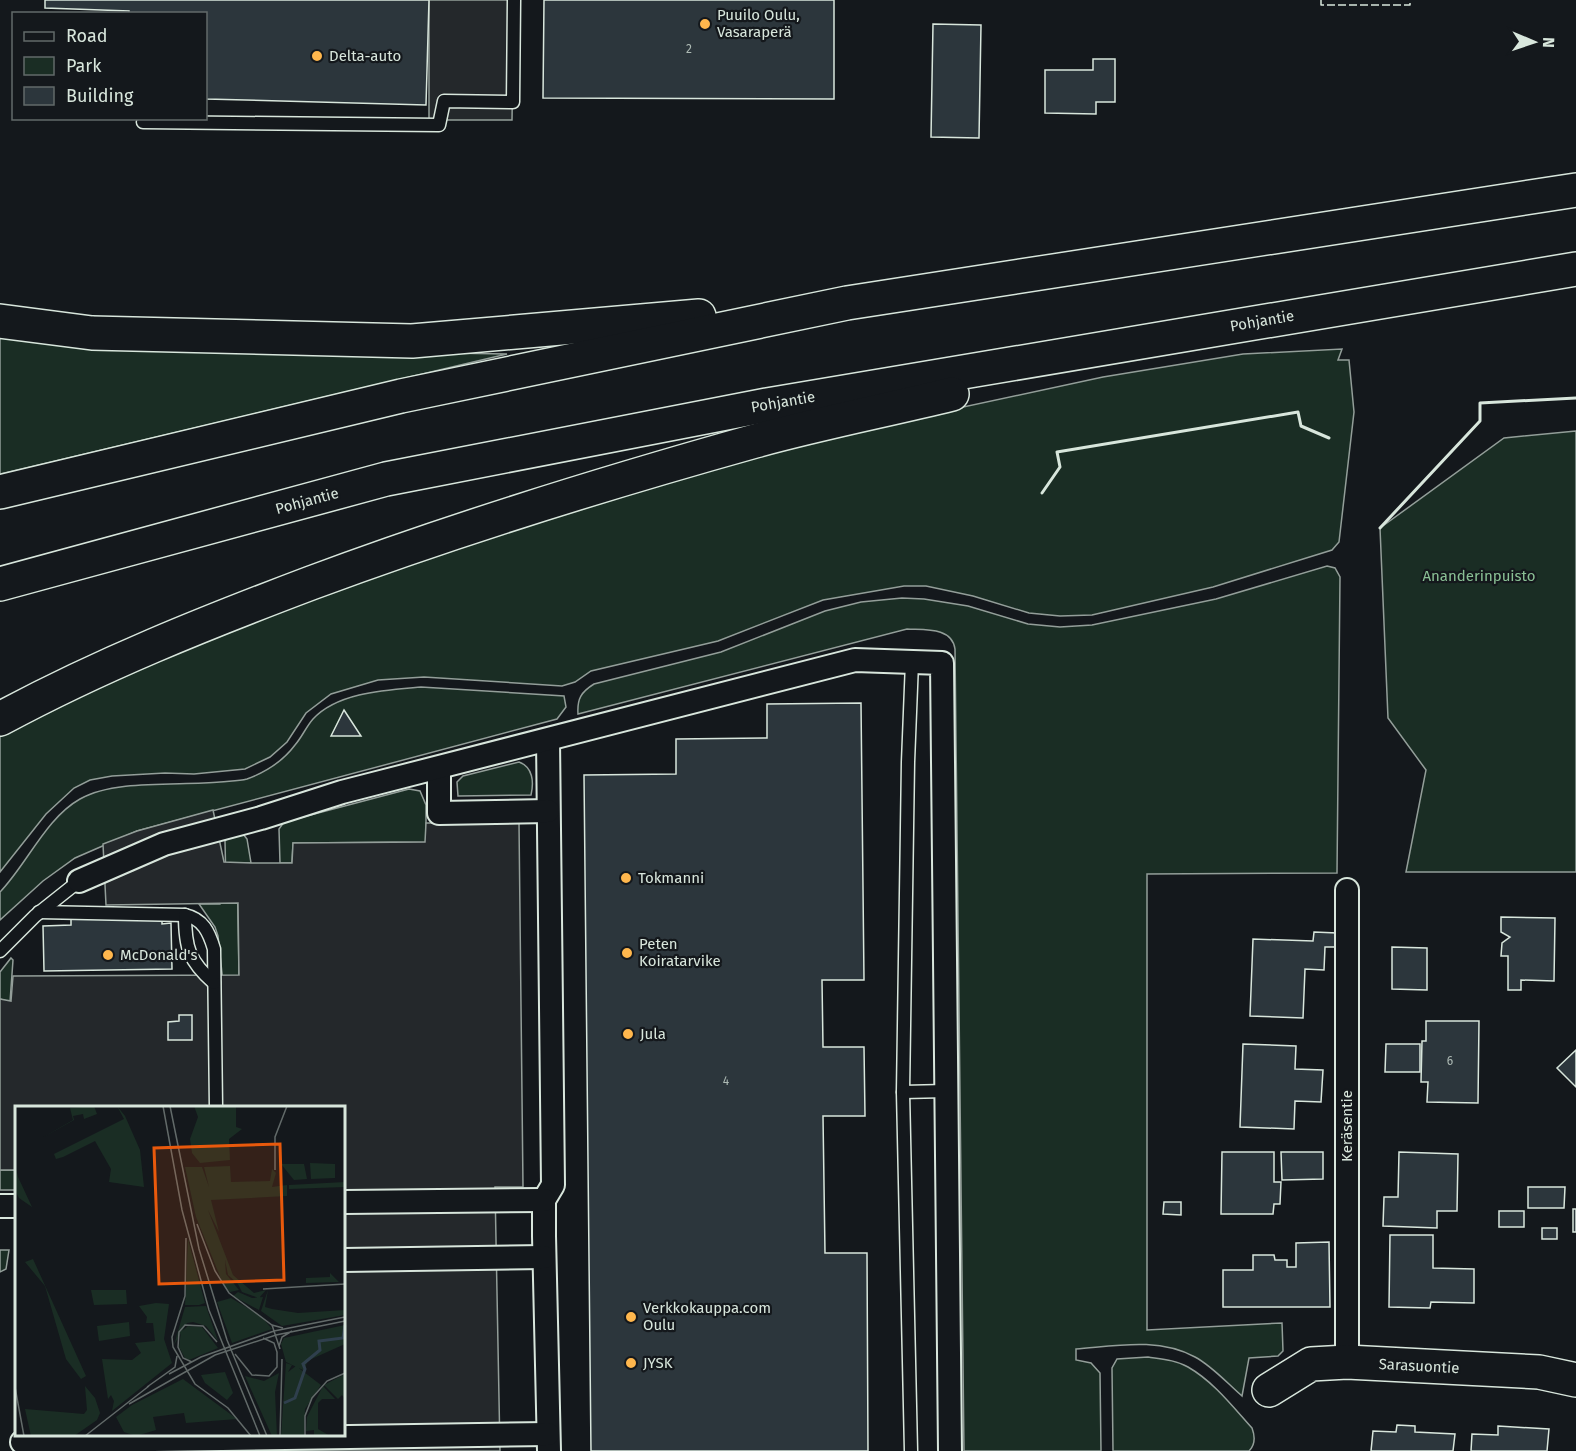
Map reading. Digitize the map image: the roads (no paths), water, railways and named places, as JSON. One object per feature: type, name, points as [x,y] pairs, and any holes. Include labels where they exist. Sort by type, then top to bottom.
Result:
[{"type":"main road","points":[[0,492],[400,396],[847,303],[1576,190]]},
{"type":"main road","name":"Pohjantie","points":[[0,584],[386,479],[767,405],[1576,269]]},
{"type":"main road","points":[[0,321],[92,333],[412,341],[847,303]]},
{"type":"main road","points":[[0,719],[44,695],[131,654],[267,599],[374,560],[537,506],[757,441],[1225,328]]},
{"type":"main road","name":"Sarasuontie","points":[[1269,1390],[1311,1364],[1347,1362],[1539,1372],[1576,1380]]},
{"type":"street","points":[[79,881],[164,844],[261,818],[342,792],[855,660],[942,663],[950,1451]]},
{"type":"street","points":[[22,1443],[548,1443],[544,1200],[553,1185],[548,740]]},
{"type":"street","points":[[439,768],[439,813],[548,811]]},
{"type":"street","name":"Keräsentie","points":[[1347,890],[1347,1362]]},
{"type":"street","points":[[345,1202],[544,1200]]},
{"type":"street","points":[[345,1260],[544,1257]]},
{"type":"lane","points":[[143,122],[439,125],[444,101],[513,102],[514,0]]},
{"type":"lane","points":[[911,1451],[903,1092],[908,762],[912,662]]},
{"type":"lane","points":[[0,951],[37,914],[79,881]]},
{"type":"lane","points":[[37,914],[185,915],[195,917],[202,922],[214,949],[216,1106]]},
{"type":"lane","points":[[185,915],[187,939],[193,962],[214,983]]},
{"type":"lane","points":[[903,1092],[946,1090]]},
{"type":"place","name":"Puuilo Oulu, Vasaraperä","points":[[705,24]]},
{"type":"place","name":"Delta-auto","points":[[317,56]]},
{"type":"place","name":"Tokmanni","points":[[626,878]]},
{"type":"place","name":"Peten Koiratarvike","points":[[627,953]]},
{"type":"place","name":"McDonald's","points":[[108,955]]},
{"type":"place","name":"Jula","points":[[628,1034]]},
{"type":"place","name":"Verkkokauppa.com Oulu","points":[[631,1317]]},
{"type":"place","name":"JYSK","points":[[631,1363]]},
{"type":"park label","name":"Ananderinpuisto","points":[[1479,576]]}]
